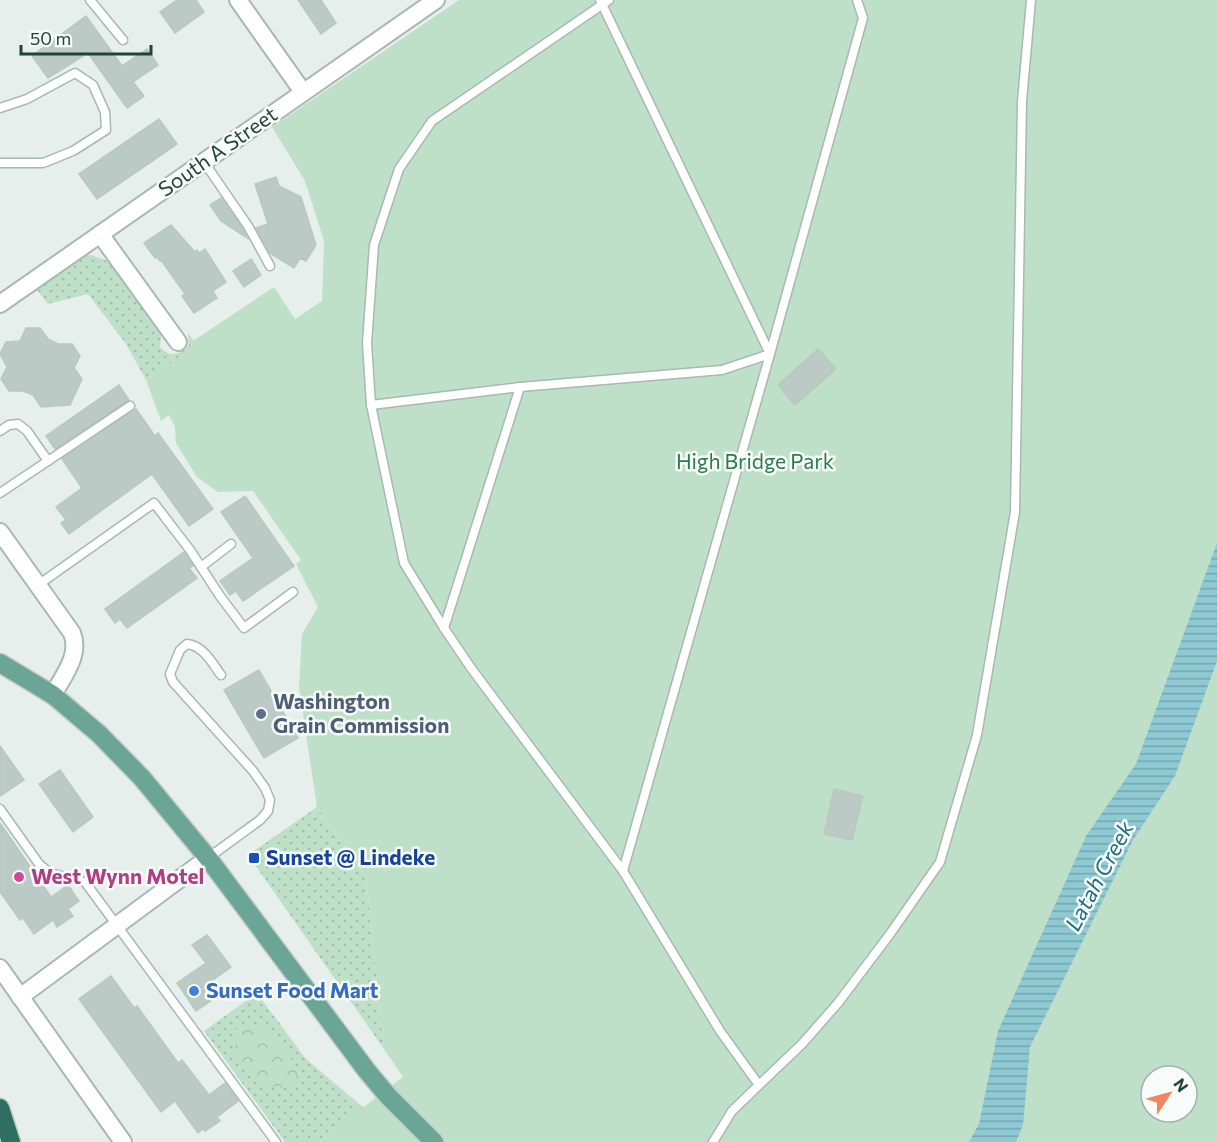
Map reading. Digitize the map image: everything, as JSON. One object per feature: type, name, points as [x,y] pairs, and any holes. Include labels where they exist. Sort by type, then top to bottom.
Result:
[{"type":"highway","points":[[0,1108],[11,1142]]},
{"type":"main road","points":[[0,663],[53,695],[99,734],[142,777],[208,858],[288,968],[388,1096],[434,1142]]},
{"type":"street","points":[[238,0],[303,92]]},
{"type":"street","name":"South A Street","points":[[0,304],[436,0]]},
{"type":"street","points":[[100,234],[178,342]]},
{"type":"street","points":[[0,532],[77,643],[75,652],[53,695]]},
{"type":"street","points":[[20,997],[208,858]]},
{"type":"street","points":[[0,968],[123,1142]]},
{"type":"lane","points":[[90,0],[123,40]]},
{"type":"lane","points":[[623,871],[863,18],[857,0]]},
{"type":"lane","points":[[714,1142],[732,1112],[802,1044],[838,1003],[940,862],[978,735],[1015,512],[1021,125],[1031,0]]},
{"type":"lane","points":[[759,1085],[720,1031],[623,871],[471,668],[404,563],[371,405],[367,343],[374,245],[399,169],[432,121],[604,2],[770,354]]},
{"type":"lane","points":[[0,108],[27,99],[75,73],[93,85],[105,112],[106,130],[73,151],[43,163],[0,163]]},
{"type":"lane","points":[[204,162],[248,226],[270,266]]},
{"type":"lane","points":[[371,405],[520,387],[722,370],[770,354]]},
{"type":"lane","points":[[444,628],[520,387]]},
{"type":"lane","points":[[0,493],[130,406]]},
{"type":"lane","points":[[0,431],[9,425],[18,424],[27,431],[48,461]]},
{"type":"lane","points":[[38,585],[154,503],[243,628],[293,591]]},
{"type":"lane","points":[[201,567],[231,544]]},
{"type":"lane","points":[[208,858],[260,820],[268,811],[270,800],[253,771],[173,682],[170,674],[180,650],[187,644],[195,645],[202,650],[221,675]]},
{"type":"lane","points":[[0,809],[39,864],[50,873],[85,882],[276,1142]]},
{"type":"green space","name":"High Bridge Park","points":[[459,0],[1217,0],[1217,1142],[318,1142],[403,1077],[384,1049],[366,877],[317,807],[299,687],[302,634],[318,607],[296,564],[301,560],[253,491],[218,492],[197,477],[176,443],[175,427],[169,415],[161,421],[146,380],[196,346],[193,341],[274,287],[295,319],[322,301],[324,241],[305,181],[272,127]]},
{"type":"green space","points":[[91,255],[108,261],[138,302],[150,308],[162,326],[160,347],[171,354],[182,351],[189,345],[188,333],[197,346],[146,380],[126,344],[88,294],[48,304],[37,290],[85,256]]},
{"type":"green space","points":[[317,807],[366,877],[384,1049],[248,855]]},
{"type":"green space","points":[[257,993],[306,1059],[364,1108],[318,1142],[285,1142],[204,1031]]},
{"type":"green space","points":[[243,1024],[262,1027],[285,1048],[298,1073],[290,1085],[278,1088],[264,1084],[251,1077],[234,1059],[237,1028]]},
{"type":"water","name":"Latah Creek","points":[[1217,543],[1217,661],[1175,776],[1133,840],[1030,1047],[1023,1125],[1016,1142],[969,1142],[979,1124],[998,1031],[1086,836],[1136,764]]},
{"type":"building","points":[[177,0],[196,0],[204,12],[175,33],[160,12]]},
{"type":"building","points":[[298,0],[321,0],[336,23],[321,34]]},
{"type":"building","points":[[86,16],[122,66],[147,49],[158,65],[133,82],[144,96],[127,108],[88,53],[48,78],[32,56]]},
{"type":"building","points":[[159,119],[177,144],[97,199],[79,174]]},
{"type":"building","points":[[276,177],[279,186],[301,197],[316,245],[306,261],[300,258],[294,268],[270,253],[256,228],[268,224],[255,184]]},
{"type":"building","points":[[221,198],[247,238],[221,221],[210,205]]},
{"type":"building","points":[[171,225],[195,252],[197,250],[199,253],[205,249],[226,282],[213,291],[217,298],[194,313],[182,296],[185,294],[161,260],[155,258],[144,243]]},
{"type":"building","points":[[251,259],[261,275],[244,287],[233,271]]},
{"type":"building","points":[[26,328],[40,328],[48,339],[58,344],[72,344],[80,356],[74,368],[82,379],[70,405],[41,407],[33,395],[23,391],[9,391],[1,379],[7,367],[0,354],[6,342],[20,341]]},
{"type":"building","points":[[818,349],[836,369],[795,405],[778,385]]},
{"type":"building","points":[[119,385],[129,400],[55,449],[46,436]]},
{"type":"building","points":[[136,409],[155,436],[158,433],[213,509],[189,526],[152,474],[69,534],[61,523],[66,520],[56,507],[82,488],[62,459]]},
{"type":"building","points":[[245,496],[294,566],[243,601],[236,591],[230,595],[220,581],[253,558],[221,512]]},
{"type":"building","points":[[184,552],[193,566],[189,568],[197,578],[127,628],[120,619],[115,623],[105,609]]},
{"type":"building","name":"Washington Grain Commission","points":[[259,670],[298,738],[264,758],[224,690]]},
{"type":"building","points":[[0,746],[24,780],[0,796]]},
{"type":"building","points":[[60,770],[93,817],[73,832],[39,784]]},
{"type":"building","points":[[834,789],[863,796],[852,840],[824,834]]},
{"type":"building","name":"West Wynn Motel","points":[[0,823],[51,897],[68,885],[79,901],[68,909],[73,916],[57,927],[53,920],[34,934],[23,918],[20,920],[0,892]]},
{"type":"building","points":[[207,935],[231,967],[203,987],[212,1000],[196,1011],[177,983],[206,963],[192,945]]},
{"type":"building","points":[[111,976],[132,1005],[135,1008],[137,1006],[178,1063],[182,1060],[209,1095],[225,1083],[238,1101],[217,1117],[220,1121],[198,1133],[175,1101],[161,1112],[79,999]]},
{"type":"place","name":"Washington Grain Commission","points":[[261,714]]},
{"type":"place","name":"Sunset @ Lindeke","points":[[254,858]]},
{"type":"place","name":"West Wynn Motel","points":[[19,877]]},
{"type":"place","name":"Sunset Food Mart","points":[[194,991]]}]
